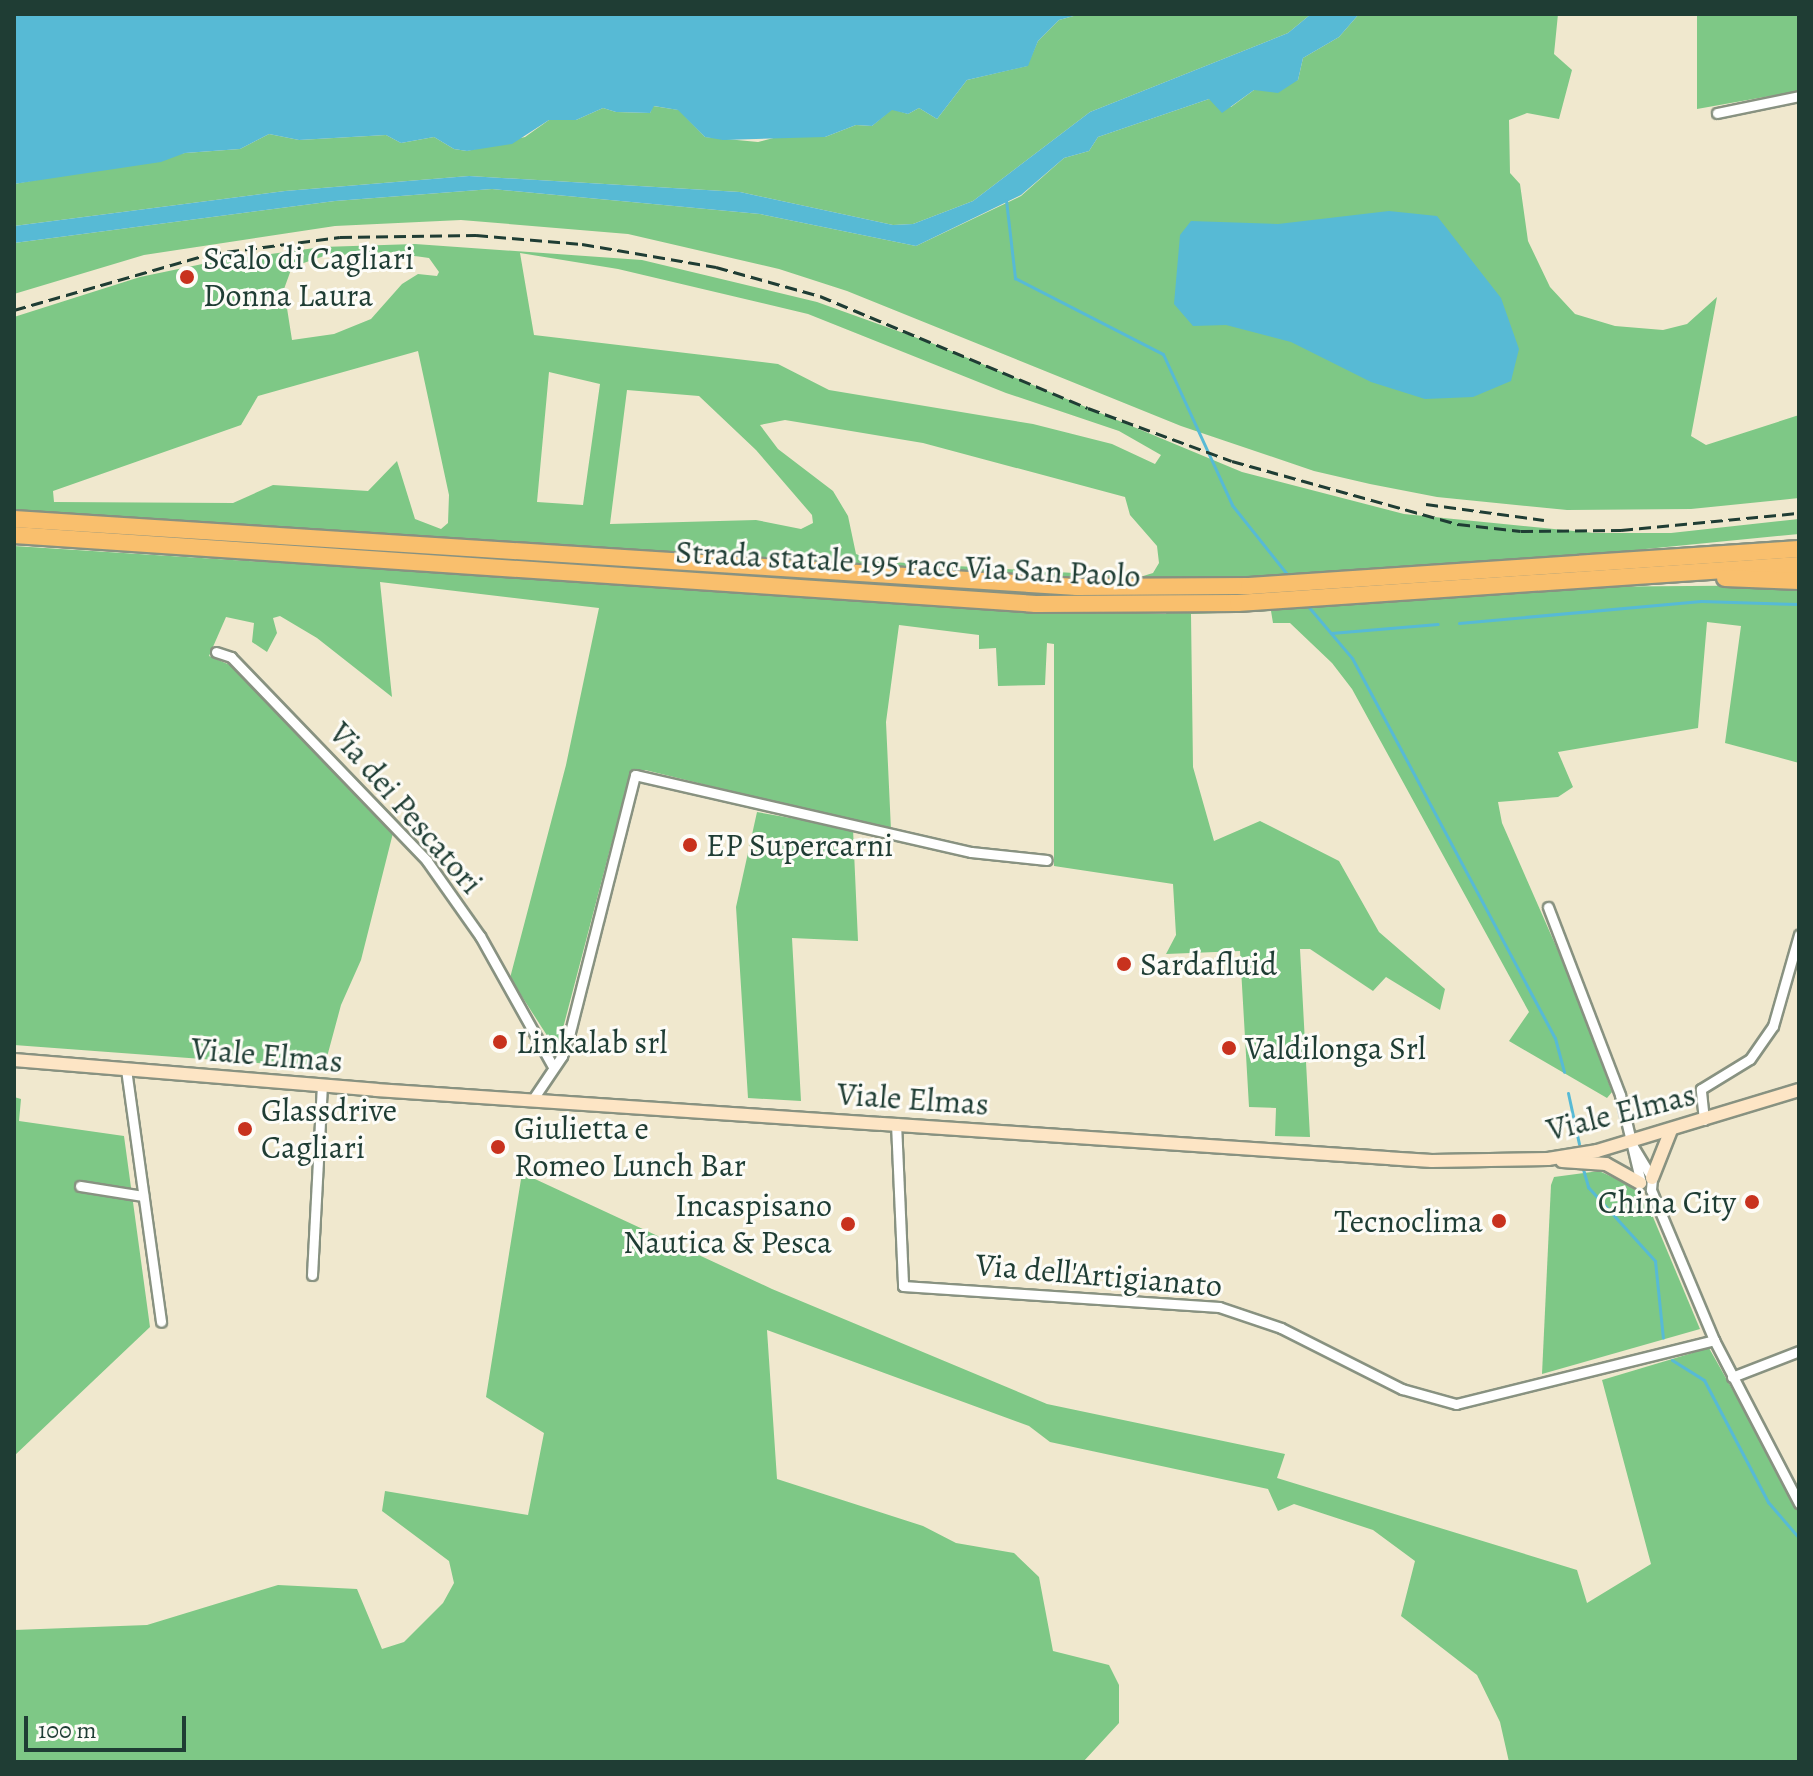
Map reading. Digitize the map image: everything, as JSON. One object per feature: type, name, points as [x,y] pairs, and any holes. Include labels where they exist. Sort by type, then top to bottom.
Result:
[{"type":"highway","name":"Strada statale 195 racc Via San Paolo","points":[[14,519],[1171,597]]},
{"type":"highway","name":"Strada statale 195 racc Via San Paolo","points":[[14,535],[1036,604],[1567,572],[1799,549]]},
{"type":"highway","points":[[1778,549],[1799,539]]},
{"type":"highway","name":"Strada statale 195 racc Via San Paolo","points":[[1567,572],[1693,571],[1799,565]]},
{"type":"highway","points":[[1693,571],[1712,578],[1799,581]]},
{"type":"main road","name":"Viale Elmas","points":[[14,1060],[322,1086],[1416,1160],[1546,1159],[1631,1143],[1799,1090]]},
{"type":"main road","points":[[1546,1159],[1606,1164],[1648,1184],[1671,1130]]},
{"type":"street","points":[[1717,113],[1799,96]]},
{"type":"street","name":"Via dei Pescatori","points":[[216,652],[231,657],[427,861],[480,936],[552,1065]]},
{"type":"street","points":[[533,1099],[552,1065],[562,1056],[570,1032],[635,775],[971,852],[1047,860]]},
{"type":"street","points":[[1548,907],[1620,1095],[1631,1143],[1648,1184],[1714,1340],[1799,1503]]},
{"type":"street","points":[[1704,1120],[1700,1095],[1704,1085],[1750,1059],[1773,1026],[1799,935]]},
{"type":"street","points":[[126,1069],[161,1322]]},
{"type":"street","points":[[312,1275],[322,1086]]},
{"type":"street","name":"Via dell'Artigianato","points":[[896,1123],[903,1286],[1219,1307],[1281,1328],[1402,1389],[1456,1404],[1714,1340]]},
{"type":"street","points":[[80,1186],[143,1196]]},
{"type":"street","points":[[1732,1377],[1799,1351]]},
{"type":"green space","points":[[1081,14],[1311,14],[1288,33],[1090,112],[973,201],[913,224],[893,225],[740,192],[469,176],[285,191],[14,226],[14,184],[185,153],[240,149],[269,134],[299,140],[386,135],[401,143],[434,137],[454,149],[467,151],[525,137],[549,120],[576,120],[603,108],[616,112],[650,113],[653,106],[679,110],[705,137],[758,142],[781,136],[825,137],[856,125],[872,126],[892,109],[908,114],[919,108],[937,119],[967,80],[1027,66],[1038,41],[1059,20]]},
{"type":"green space","points":[[1359,14],[1558,14],[1554,54],[1572,70],[1559,119],[1527,113],[1509,120],[1510,173],[1520,184],[1528,241],[1550,287],[1575,314],[1615,326],[1663,330],[1687,324],[1717,297],[1691,436],[1706,445],[1799,415],[1799,498],[1691,509],[1567,510],[1437,497],[1370,484],[1314,471],[1181,426],[847,291],[779,269],[628,234],[461,220],[335,226],[144,255],[14,294],[14,243],[335,201],[492,189],[760,214],[916,246],[1021,196],[1064,158],[1089,151],[1098,137],[1209,99],[1231,107],[1254,90],[1298,80],[1303,58],[1339,37]]},
{"type":"green space","points":[[1697,14],[1799,14],[1799,91],[1697,109]]},
{"type":"green space","points":[[415,244],[642,260],[817,302],[934,344],[1242,472],[1404,514],[1594,533],[1671,533],[1799,519],[1799,534],[1565,557],[1569,587],[1799,585],[1799,763],[1725,743],[1741,626],[1707,622],[1698,728],[1558,752],[1573,787],[1558,797],[1498,802],[1502,823],[1570,978],[1612,1092],[1607,1098],[1509,1041],[1529,1012],[1352,689],[1332,663],[1290,623],[1273,623],[1271,611],[1191,614],[1193,767],[1214,841],[1260,821],[1339,861],[1379,932],[1445,989],[1440,1010],[1386,977],[1373,991],[1310,949],[1300,949],[1310,1137],[1275,1136],[1276,1108],[1249,1107],[1240,951],[1166,954],[1176,935],[1173,884],[1054,866],[1054,644],[1047,643],[1045,685],[998,686],[996,648],[979,649],[979,635],[899,625],[886,722],[891,830],[645,770],[630,773],[557,1051],[510,978],[566,765],[599,608],[380,582],[392,697],[317,638],[280,616],[273,618],[277,633],[267,652],[252,642],[254,623],[226,617],[209,656],[230,665],[393,833],[361,960],[341,1005],[324,1068],[14,1045],[14,546],[982,608],[1166,614],[1172,580],[964,573],[14,510],[14,317],[140,277],[212,262],[322,247]],"holes":[[[387,252],[429,258],[439,272],[437,276],[418,274],[402,284],[371,319],[334,334],[292,340],[284,289],[292,267],[324,256]],[[520,253],[618,269],[808,314],[1006,393],[1119,431],[1161,455],[1155,464],[1112,444],[1033,424],[829,390],[778,364],[534,335]],[[418,351],[449,495],[448,523],[441,529],[415,519],[397,461],[368,491],[273,485],[233,503],[54,502],[53,491],[241,425],[258,396]],[[549,372],[600,384],[583,505],[537,502]],[[627,390],[699,396],[756,450],[812,515],[813,523],[801,529],[756,520],[610,524]],[[785,420],[923,443],[1125,497],[1130,515],[1157,546],[1159,563],[1153,573],[1140,577],[875,561],[856,554],[848,516],[833,491],[778,449],[760,425]]]},
{"type":"green space","points":[[757,812],[853,829],[858,941],[792,938],[801,1101],[748,1098],[736,907]]},
{"type":"green space","points":[[14,1097],[21,1099],[19,1121],[124,1136],[150,1327],[14,1456]]},
{"type":"green space","points":[[1599,1171],[1632,1186],[1653,1217],[1700,1329],[1542,1374],[1551,1185],[1554,1177]]},
{"type":"green space","points":[[522,1173],[772,1289],[1047,1404],[1285,1454],[1277,1478],[1577,1570],[1587,1603],[1651,1564],[1602,1380],[1709,1348],[1799,1508],[1799,1762],[1509,1762],[1500,1722],[1477,1675],[1401,1616],[1415,1561],[1373,1530],[1294,1504],[1278,1511],[1268,1489],[1050,1442],[1029,1426],[767,1330],[777,1479],[923,1526],[956,1543],[1014,1553],[1039,1577],[1053,1651],[1109,1665],[1119,1685],[1119,1723],[1083,1762],[14,1762],[14,1630],[147,1625],[278,1585],[357,1589],[382,1649],[404,1642],[443,1603],[454,1583],[449,1561],[382,1511],[385,1491],[528,1515],[544,1433],[486,1397]]},
{"type":"water","points":[[14,14],[1081,14],[1059,20],[1038,41],[1028,66],[967,80],[937,119],[919,108],[908,114],[892,110],[872,126],[856,125],[825,137],[723,140],[705,137],[678,110],[654,106],[650,113],[616,112],[603,108],[576,120],[549,120],[512,144],[467,151],[454,149],[434,137],[401,143],[386,135],[299,140],[269,134],[240,149],[185,153],[161,162],[14,184]]},
{"type":"water","points":[[1311,14],[1359,14],[1339,37],[1303,58],[1298,80],[1278,93],[1254,90],[1222,113],[1209,99],[1098,137],[1089,151],[1064,158],[1021,195],[916,246],[760,214],[492,189],[335,201],[14,243],[14,226],[285,191],[469,176],[740,192],[893,225],[913,224],[973,201],[1090,112],[1288,33]]},
{"type":"water","points":[[1389,211],[1437,216],[1501,298],[1519,349],[1511,381],[1473,397],[1425,399],[1371,382],[1291,342],[1226,325],[1193,326],[1174,304],[1180,235],[1191,221],[1278,224]]},
{"type":"waterway","points":[[1006,200],[1015,278],[1163,354],[1232,505],[1290,578]]},
{"type":"waterway","points":[[1459,623],[1701,601],[1799,604]]},
{"type":"waterway","points":[[1307,605],[1352,658],[1555,1038],[1564,1072]]},
{"type":"waterway","points":[[1331,633],[1438,624]]},
{"type":"waterway","points":[[1568,1093],[1579,1144]]},
{"type":"waterway","points":[[1583,1169],[1588,1187],[1655,1261],[1663,1338]]},
{"type":"waterway","points":[[1672,1360],[1704,1380],[1768,1502],[1799,1538]]},
{"type":"railway","points":[[14,310],[209,254],[340,237],[476,235],[582,244],[716,267],[820,296],[1088,408],[1232,461],[1458,524],[1521,531],[1621,530],[1799,513]]},
{"type":"railway","points":[[1426,504],[1544,520]]},
{"type":"place","name":"Scalo di Cagliari Donna Laura","points":[[187,277]]},
{"type":"place","name":"EP Supercarni","points":[[690,845]]},
{"type":"place","name":"Sardafluid","points":[[1124,964]]},
{"type":"place","name":"Linkalab srl","points":[[500,1042]]},
{"type":"place","name":"Valdilonga Srl","points":[[1229,1048]]},
{"type":"place","name":"Glassdrive Cagliari","points":[[245,1129]]},
{"type":"place","name":"Giulietta e Romeo Lunch Bar","points":[[498,1147]]},
{"type":"place","name":"China City","points":[[1752,1202]]},
{"type":"place","name":"Tecnoclima","points":[[1499,1221]]},
{"type":"place","name":"Incaspisano Nautica & Pesca","points":[[848,1224]]}]
